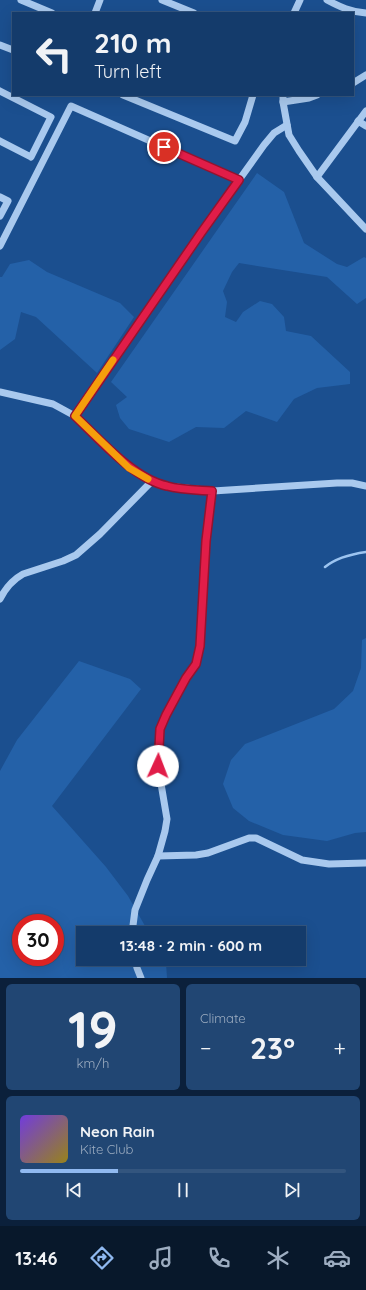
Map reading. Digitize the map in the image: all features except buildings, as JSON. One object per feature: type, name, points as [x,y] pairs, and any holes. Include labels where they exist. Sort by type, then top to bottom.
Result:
[{"type":"street","points":[[21,0],[50,12]]},
{"type":"street","points":[[95,12],[100,0]]},
{"type":"street","points":[[162,0],[192,12]]},
{"type":"street","points":[[294,12],[299,0]]},
{"type":"street","points":[[327,0],[342,8],[358,12],[366,12]]},
{"type":"street","points":[[0,45],[12,50]]},
{"type":"street","points":[[354,82],[366,75]]},
{"type":"street","points":[[0,91],[51,118],[31,157],[0,141]]},
{"type":"street","points":[[125,96],[235,142],[246,122],[253,96]]},
{"type":"street","points":[[314,96],[309,98],[283,98],[289,135],[298,151],[317,176],[366,229]]},
{"type":"street","points":[[0,246],[71,106],[239,180]]},
{"type":"street","points":[[317,176],[366,111]]},
{"type":"street","points":[[358,120],[366,126]]},
{"type":"street","points":[[75,416],[239,180],[274,133],[287,125]]},
{"type":"street","points":[[0,197],[8,201],[0,216]]},
{"type":"street","points":[[0,392],[54,404],[75,416],[129,468],[152,481],[166,486],[212,491],[337,483],[352,483],[366,486]]},
{"type":"street","points":[[0,599],[17,577],[76,555],[100,534],[152,481]]},
{"type":"street","points":[[133,926],[135,910],[158,856],[167,819],[158,766],[160,729],[186,678],[196,664],[200,646],[206,541],[212,491]]},
{"type":"street","points":[[158,856],[196,855],[208,853],[249,838],[256,838],[302,860],[328,864],[366,863]]},
{"type":"street","points":[[137,966],[141,978]]},
{"type":"shaded area","points":[[257,173],[284,192],[304,243],[337,264],[347,267],[364,257],[366,258],[366,298],[357,304],[327,277],[239,263],[232,272],[223,291],[227,302],[225,317],[236,322],[243,312],[260,301],[272,304],[284,317],[286,331],[311,336],[350,372],[350,384],[317,388],[294,399],[277,422],[246,411],[224,428],[196,427],[169,442],[129,429],[120,418],[116,405],[127,397],[111,382]]},
{"type":"shaded area","points":[[29,260],[47,272],[120,303],[134,317],[97,373],[36,317],[21,312],[15,339],[0,350],[0,277],[2,277],[10,264]]},
{"type":"shaded area","points":[[366,638],[366,832],[355,833],[327,841],[283,835],[249,821],[233,808],[223,784],[231,760],[245,744],[334,709],[353,691],[361,668],[362,640]]},
{"type":"shaded area","points":[[79,661],[130,679],[141,689],[52,806],[106,867],[128,896],[145,926],[76,926],[76,966],[166,966],[167,978],[0,978],[0,771],[17,740]]},
{"type":"waterway","points":[[325,567],[344,557],[366,552]]},
{"type":"slow traffic","points":[[113,360],[75,416],[129,468],[148,479]]},
{"type":"route","points":[[158,766],[160,729],[186,678],[196,664],[200,646],[206,541],[212,491],[166,486],[152,481],[129,468],[75,416],[239,180],[164,147]]}]
